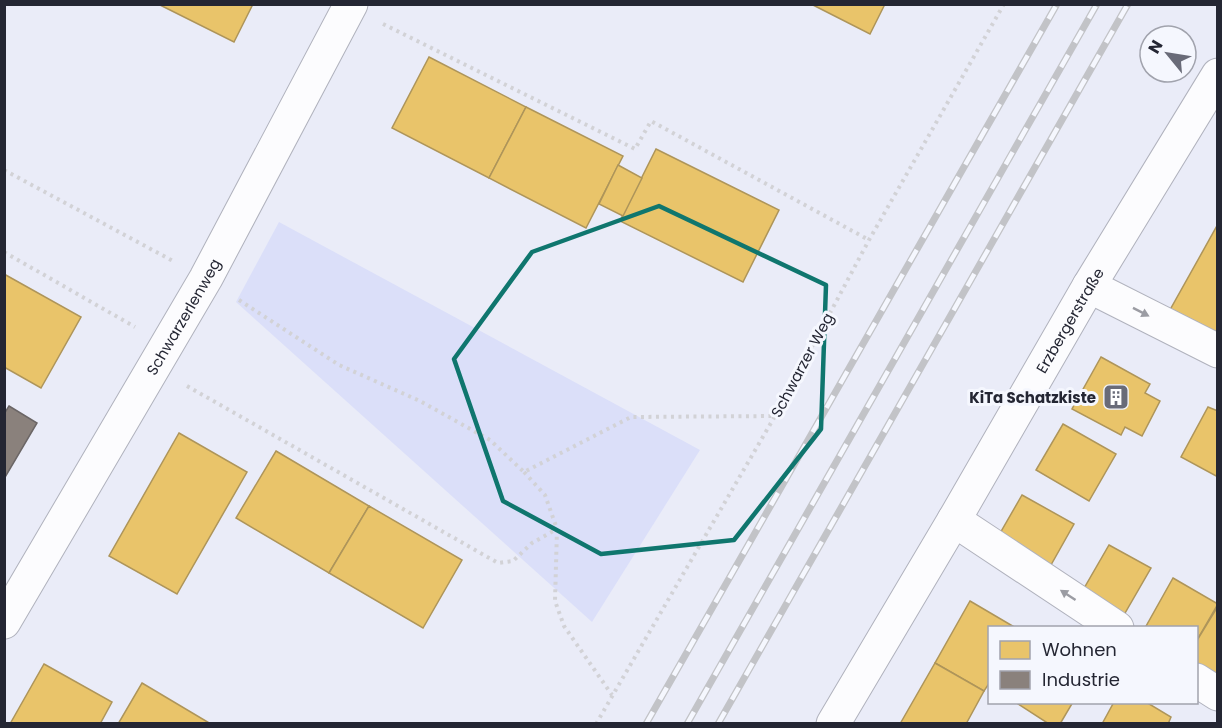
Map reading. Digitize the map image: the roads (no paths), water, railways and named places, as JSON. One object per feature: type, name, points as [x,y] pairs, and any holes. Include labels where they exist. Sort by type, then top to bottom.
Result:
[{"type":"street","name":"Schwarzerlenweg","points":[[4,622],[206,278],[350,6]]},
{"type":"street","name":"Erzbergerstraße","points":[[833,723],[1089,286],[1218,75]]},
{"type":"street","points":[[1089,286],[1218,351]]},
{"type":"street","points":[[954,520],[1115,626]]},
{"type":"street","points":[[1198,681],[1218,694]]},
{"type":"railway","points":[[646,724],[1057,4]]},
{"type":"railway","points":[[687,724],[1097,4]]},
{"type":"railway","points":[[718,724],[1128,4]]},
{"type":"place","name":"KiTa Schatzkiste","points":[[1116,397]]}]
